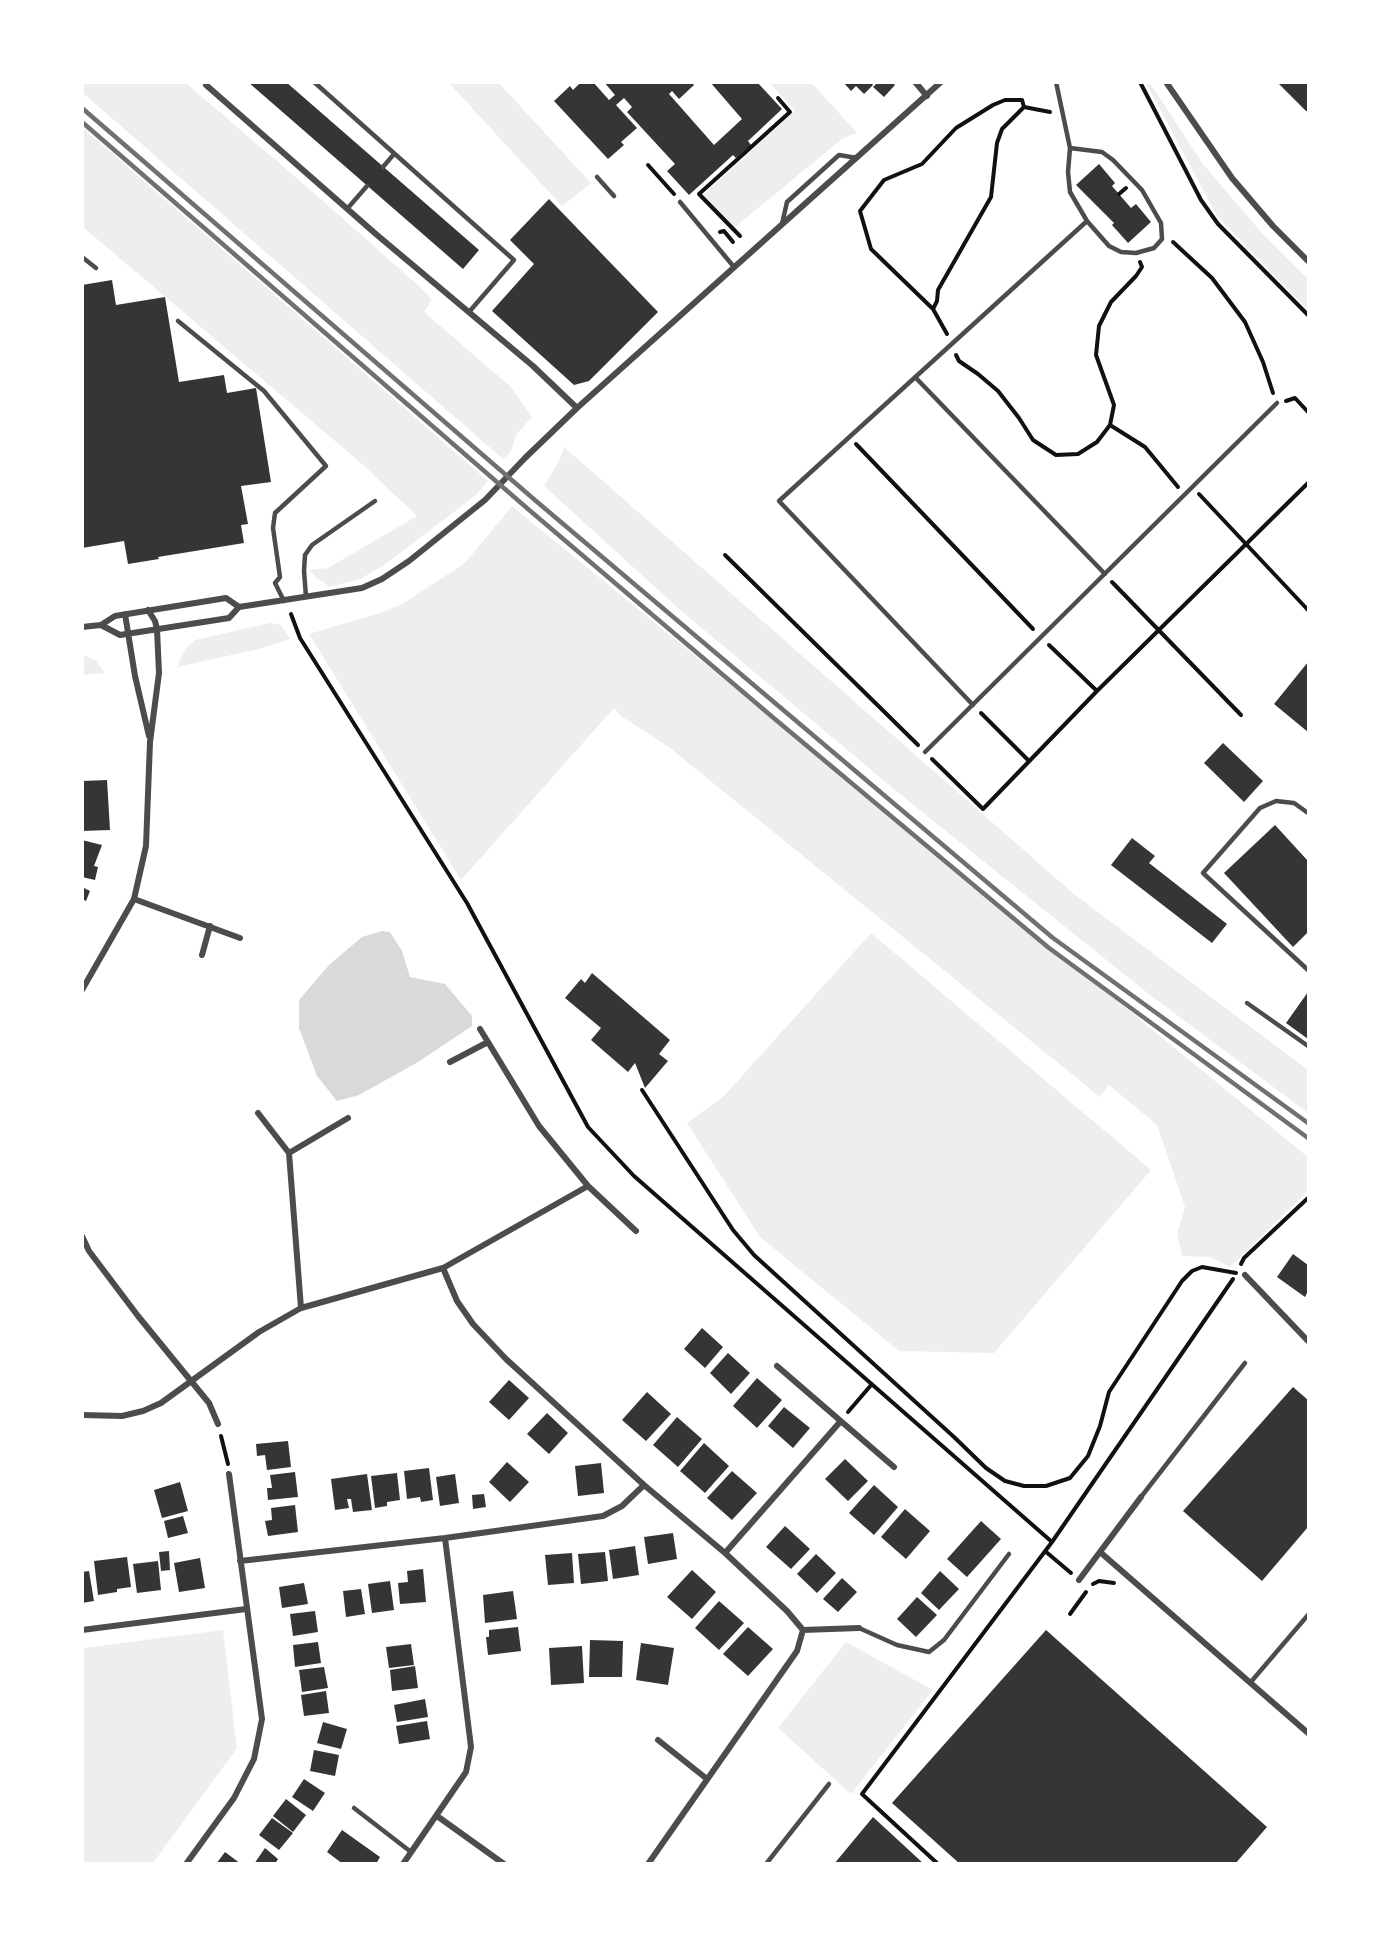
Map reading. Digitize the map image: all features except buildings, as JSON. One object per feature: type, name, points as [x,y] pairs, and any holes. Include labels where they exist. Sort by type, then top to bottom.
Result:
[{"type":"street","points":[[915,82],[927,96]]},
{"type":"street","points":[[101,625],[120,635],[229,618],[239,607],[362,588],[382,579],[409,561],[484,500],[577,408],[941,82]]},
{"type":"street","points":[[206,85],[347,209],[533,366],[577,408]]},
{"type":"street","points":[[1167,85],[1232,178],[1273,226],[1308,261]]},
{"type":"street","points":[[82,627],[101,625],[115,616],[226,598],[239,607]]},
{"type":"street","points":[[82,990],[134,899],[146,846],[150,742],[159,674],[157,629],[148,610]]},
{"type":"street","points":[[126,614],[135,676],[150,742]]},
{"type":"street","points":[[134,899],[240,938]]},
{"type":"street","points":[[202,955],[210,926]]},
{"type":"street","points":[[480,1029],[539,1126],[588,1186],[636,1231]]},
{"type":"street","points":[[450,1062],[488,1042]]},
{"type":"street","points":[[258,1113],[289,1153],[301,1308]]},
{"type":"street","points":[[289,1153],[348,1118]]},
{"type":"street","points":[[82,1415],[122,1416],[161,1403],[259,1332],[301,1308],[443,1268],[588,1186]]},
{"type":"street","points":[[82,1236],[89,1251],[138,1316],[209,1403],[218,1424]]},
{"type":"street","points":[[443,1268],[457,1301],[473,1324],[506,1359],[644,1485],[725,1553],[787,1611],[803,1630]]},
{"type":"street","points":[[1245,1275],[1308,1341]]},
{"type":"street","points":[[777,1366],[894,1467]]},
{"type":"street","points":[[725,1553],[840,1422]]},
{"type":"street","points":[[186,1863],[234,1798],[254,1759],[262,1719],[229,1473]]},
{"type":"street","points":[[240,1561],[445,1538],[603,1516],[622,1506],[644,1485]]},
{"type":"street","points":[[1078,1580],[1141,1497]]},
{"type":"street","points":[[403,1863],[466,1772],[471,1747],[445,1538]]},
{"type":"street","points":[[1100,1551],[1308,1733]]},
{"type":"street","points":[[82,1630],[246,1608]]},
{"type":"street","points":[[803,1630],[859,1628]]},
{"type":"street","points":[[648,1863],[797,1651],[803,1630]]},
{"type":"street","points":[[658,1740],[707,1779]]},
{"type":"street","points":[[437,1816],[504,1863]]},
{"type":"lane","points":[[314,82],[514,260],[469,312]]},
{"type":"lane","points":[[1056,82],[1070,148],[1070,192],[1087,221],[1109,246],[1121,252],[1136,253],[1154,248],[1162,239],[1161,223],[1142,190],[1102,152],[1070,148]]},
{"type":"lane","points":[[1167,85],[1176,82]]},
{"type":"lane","points":[[383,167],[394,154]]},
{"type":"lane","points":[[781,225],[787,202],[834,159],[839,155],[857,158]]},
{"type":"lane","points":[[597,177],[614,196]]},
{"type":"lane","points":[[347,209],[367,186]]},
{"type":"lane","points":[[680,202],[734,267]]},
{"type":"lane","points":[[973,705],[779,501],[1087,221]]},
{"type":"lane","points":[[82,257],[96,268]]},
{"type":"lane","points":[[178,321],[264,391],[326,466],[275,513],[273,528],[280,577],[275,583],[284,601]]},
{"type":"lane","points":[[915,377],[1105,574]]},
{"type":"lane","points":[[925,752],[1276,403]]},
{"type":"lane","points":[[306,597],[305,555],[312,544],[375,501]]},
{"type":"lane","points":[[1308,813],[1294,803],[1276,801],[1260,808],[1203,873],[1308,970]]},
{"type":"lane","points":[[1247,1003],[1308,1046]]},
{"type":"lane","points":[[1141,1497],[1245,1363]]},
{"type":"lane","points":[[859,1628],[897,1646],[929,1652],[944,1640],[1009,1554]]},
{"type":"lane","points":[[1250,1683],[1308,1616]]},
{"type":"lane","points":[[766,1863],[829,1784]]},
{"type":"lane","points":[[354,1808],[411,1852]]},
{"type":"path","points":[[1140,82],[1201,200],[1218,224],[1308,315]]},
{"type":"path","points":[[692,201],[790,112],[778,98]]},
{"type":"path","points":[[1024,107],[1022,100],[1005,100],[965,122],[956,128],[922,164],[884,180],[860,211],[872,249],[933,309],[959,361],[998,391],[1033,440],[1056,454],[1078,454],[1097,442],[1110,425],[1114,405],[1096,356],[1099,326],[1111,302],[1142,267],[1136,253]]},
{"type":"path","points":[[1024,107],[1063,114]]},
{"type":"path","points":[[933,309],[937,301],[938,290],[991,197],[997,143],[1002,129],[1024,107]]},
{"type":"path","points":[[648,165],[680,202]]},
{"type":"path","points":[[699,194],[740,237]]},
{"type":"path","points":[[1162,231],[1212,278],[1245,322],[1263,362],[1276,403],[1295,398],[1308,412]]},
{"type":"path","points":[[727,234],[733,242]]},
{"type":"path","points":[[1110,425],[1145,447],[1185,495]]},
{"type":"path","points":[[850,436],[1041,638],[1096,691]]},
{"type":"path","points":[[725,555],[983,809],[1096,691],[1308,483]]},
{"type":"path","points":[[1192,487],[1308,610]]},
{"type":"path","points":[[1105,574],[1241,715]]},
{"type":"path","points":[[291,614],[300,638],[467,903],[588,1127],[634,1176],[1052,1542]]},
{"type":"path","points":[[973,705],[1029,761]]},
{"type":"path","points":[[642,1090],[733,1230],[754,1255],[986,1468],[1005,1481],[1024,1486],[1046,1486],[1070,1478],[1088,1455],[1100,1426],[1109,1392],[1182,1281],[1192,1271],[1202,1267],[1245,1275]]},
{"type":"path","points":[[938,1863],[862,1794],[1052,1542],[1237,1273],[1244,1258],[1308,1198]]},
{"type":"path","points":[[840,1422],[872,1384]]},
{"type":"path","points":[[218,1424],[229,1473]]},
{"type":"path","points":[[1045,1551],[1078,1580]]},
{"type":"path","points":[[1070,1614],[1092,1584],[1099,1581],[1113,1582],[1122,1589]]},
{"type":"shaded area","points":[[83,82],[186,83],[305,185],[420,287],[432,300],[424,312],[510,386],[532,417],[517,434],[510,453],[503,459],[83,93]]},
{"type":"shaded area","points":[[449,83],[499,83],[591,183],[562,206]]},
{"type":"shaded area","points":[[770,83],[812,83],[857,133],[843,138],[734,228],[703,195],[795,111]]},
{"type":"shaded area","points":[[1146,83],[1150,83],[1203,164],[1260,231],[1308,279],[1308,310],[1217,216]]},
{"type":"shaded area","points":[[82,127],[488,481],[475,496],[384,565],[362,578],[330,587],[317,578],[309,570],[328,568],[417,516],[362,464],[83,227]]},
{"type":"shaded area","points":[[564,447],[1074,894],[1308,1070],[1308,1113],[1150,995],[901,795],[678,608],[544,486],[560,459]]},
{"type":"shaded area","points":[[512,506],[1308,1157],[1308,1191],[1230,1267],[1210,1257],[1182,1256],[1177,1234],[1185,1207],[1157,1125],[1109,1085],[1100,1097],[670,748],[621,716],[614,708],[461,880],[309,634],[383,612],[404,603],[465,563]]},
{"type":"shaded area","points":[[270,623],[281,625],[290,639],[259,649],[177,667],[186,648],[195,640]]},
{"type":"shaded area","points":[[83,655],[95,660],[105,673],[83,675]]},
{"type":"shaded area","points":[[382,931],[390,932],[402,951],[410,977],[445,984],[472,1016],[472,1026],[418,1062],[359,1095],[337,1101],[317,1076],[299,1028],[299,1000],[329,965],[362,937]]},
{"type":"shaded area","points":[[871,933],[1151,1170],[994,1353],[899,1351],[760,1237],[687,1123],[723,1097]]},
{"type":"shaded area","points":[[223,1630],[237,1748],[153,1863],[83,1863],[83,1648]]},
{"type":"shaded area","points":[[846,1642],[933,1690],[851,1794],[778,1728]]},
{"type":"railway","points":[[82,108],[536,501],[1053,938],[1308,1123]]},
{"type":"railway","points":[[82,122],[528,509],[1049,948],[1308,1138]]}]
